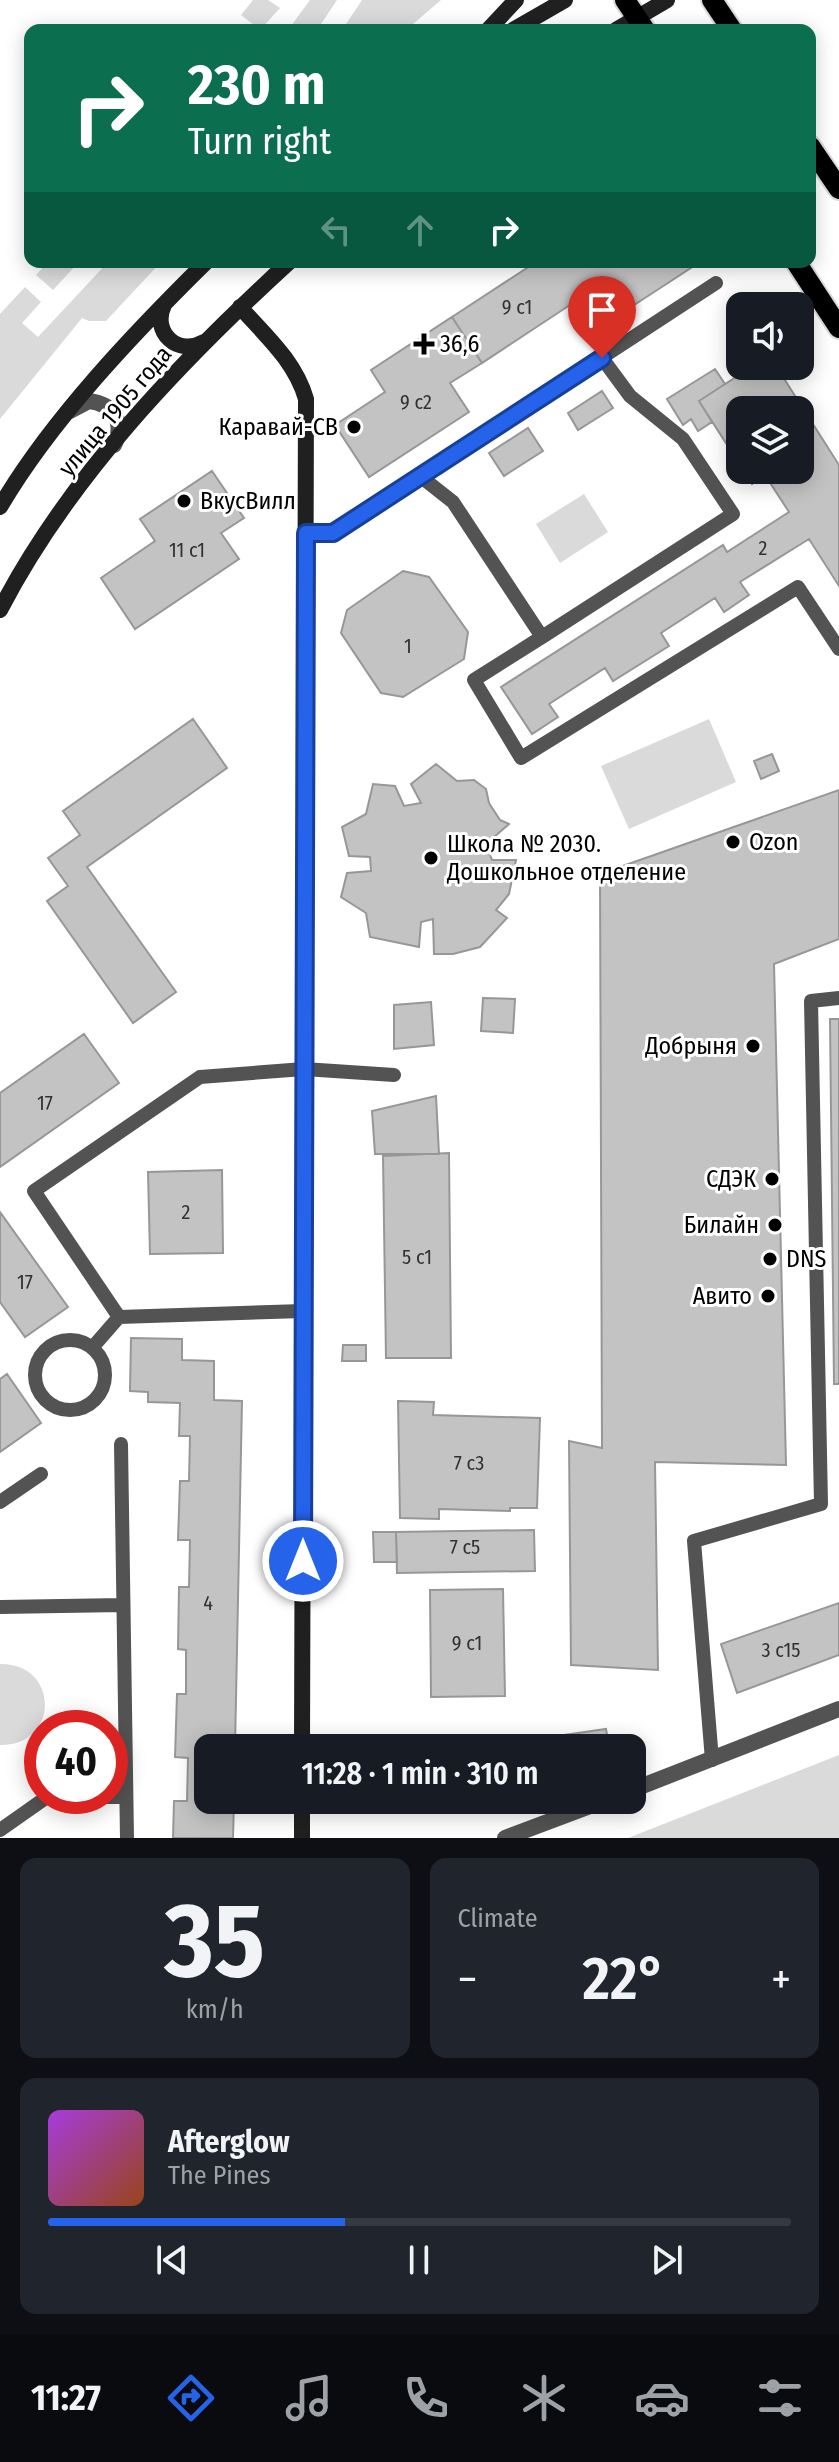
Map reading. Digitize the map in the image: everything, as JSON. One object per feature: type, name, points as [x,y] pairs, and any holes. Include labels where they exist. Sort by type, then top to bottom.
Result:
[{"type":"main road","points":[[625,0],[641,24]]},
{"type":"main road","points":[[712,0],[728,24]]},
{"type":"main road","points":[[816,155],[839,189]]},
{"type":"main road","points":[[800,268],[839,328]]},
{"type":"street","points":[[494,24],[516,0]]},
{"type":"street","points":[[523,24],[565,0]]},
{"type":"street","points":[[641,24],[667,0]]},
{"type":"street","name":"улица 1905 года","points":[[0,507],[70,411],[167,300],[200,268]]},
{"type":"street","name":"улица 1905 года","points":[[0,610],[51,528],[113,446],[209,339],[282,268]]},
{"type":"street","points":[[167,300],[160,321],[162,331],[169,340],[189,348],[209,339]]},
{"type":"street","points":[[240,307],[292,364],[300,377],[306,399],[302,1734]]},
{"type":"street","points":[[70,411],[89,401],[109,407],[116,415],[119,426],[113,446]]},
{"type":"street","points":[[646,1785],[839,1709]]},
{"type":"street","points":[[302,1814],[302,1838]]},
{"type":"street","points":[[505,1838],[569,1814]]},
{"type":"lane","points":[[306,533],[333,533],[716,283]]},
{"type":"lane","points":[[602,358],[630,396],[683,439],[733,514],[474,680],[521,758],[798,587],[839,649]]},
{"type":"lane","points":[[420,476],[453,502],[542,637]]},
{"type":"lane","points":[[712,1760],[694,1541],[821,1504],[811,1001],[839,998]]},
{"type":"lane","points":[[119,1317],[34,1191],[200,1077],[304,1069],[394,1075]]},
{"type":"lane","points":[[92,1348],[119,1317],[303,1311]]},
{"type":"lane","points":[[57,1342],[81,1342],[92,1348],[100,1357],[104,1381],[93,1401],[70,1410],[48,1402],[35,1382],[39,1358],[57,1342]]},
{"type":"lane","points":[[121,1444],[125,1710]]},
{"type":"lane","points":[[0,1502],[41,1474]]},
{"type":"lane","points":[[0,1607],[123,1605]]},
{"type":"lane","points":[[0,1830],[24,1813]]},
{"type":"lane","points":[[126,1814],[127,1838]]},
{"type":"shaded area","points":[[253,0],[268,0],[280,8],[265,24],[252,24],[241,15]]},
{"type":"shaded area","points":[[310,0],[337,0],[321,24],[292,24]]},
{"type":"shaded area","points":[[362,0],[441,0],[413,24],[346,24]]},
{"type":"shaded area","points":[[42,268],[73,268],[53,290],[36,275]]},
{"type":"shaded area","points":[[102,268],[155,268],[106,321],[82,318],[0,419],[0,314],[25,287],[41,302],[22,323],[38,337]]},
{"type":"shaded area","points":[[584,494],[608,532],[560,563],[536,524]]},
{"type":"shaded area","points":[[709,719],[736,782],[629,829],[601,766]]},
{"type":"shaded area","points":[[0,1664],[20,1667],[34,1676],[42,1689],[45,1704],[44,1710],[24,1710],[24,1739],[0,1745]]},
{"type":"shaded area","points":[[839,1755],[839,1838],[628,1838]]},
{"type":"building","points":[[527,268],[691,268],[602,326],[582,297],[482,363],[452,317]]},
{"type":"building","points":[[452,317],[482,363],[450,383],[469,412],[369,477],[335,425],[385,392],[371,370]]},
{"type":"building","points":[[715,369],[725,384],[699,401],[712,422],[698,431],[691,419],[683,425],[667,399]]},
{"type":"building","points":[[731,380],[785,380],[795,396],[726,396],[726,443],[699,401]]},
{"type":"building","points":[[602,391],[613,408],[578,430],[568,413]]},
{"type":"building","points":[[814,426],[839,465],[839,586],[809,539],[740,582],[749,595],[724,612],[715,598],[661,633],[669,646],[613,681],[605,668],[549,704],[558,717],[532,734],[501,687],[723,545],[727,552],[789,512],[771,484],[814,484]]},
{"type":"building","points":[[528,428],[543,451],[504,476],[489,453]]},
{"type":"building","points":[[212,471],[244,518],[221,533],[239,559],[135,629],[101,578],[155,541],[140,519]]},
{"type":"building","points":[[403,571],[429,577],[468,632],[464,659],[403,697],[381,693],[341,633],[347,610]]},
{"type":"building","points":[[193,719],[227,768],[87,867],[176,992],[133,1023],[47,901],[68,886],[48,858],[80,835],[63,811]]},
{"type":"building","points":[[772,754],[779,771],[761,779],[754,761]]},
{"type":"building","name":"Школа № 2030. Дошкольное отделение","points":[[436,764],[457,781],[474,780],[486,789],[489,803],[500,820],[509,824],[486,844],[492,860],[516,860],[509,894],[496,910],[507,918],[480,947],[453,954],[434,954],[433,919],[421,922],[419,947],[370,937],[366,913],[341,897],[347,873],[371,871],[370,857],[349,856],[342,827],[366,814],[373,784],[395,786],[404,806],[421,803],[411,784]]},
{"type":"building","points":[[839,790],[839,939],[774,964],[786,1465],[655,1462],[658,1670],[571,1665],[569,1441],[602,1448],[600,874]]},
{"type":"building","points":[[483,998],[515,999],[513,1033],[481,1031]]},
{"type":"building","points":[[431,1002],[434,1045],[394,1049],[394,1005]]},
{"type":"building","points":[[830,1019],[839,1019],[839,1384],[834,1384]]},
{"type":"building","points":[[84,1034],[119,1083],[0,1167],[0,1093]]},
{"type":"building","points":[[436,1096],[439,1154],[375,1154],[372,1111]]},
{"type":"building","points":[[449,1153],[451,1358],[386,1358],[383,1156]]},
{"type":"building","points":[[222,1170],[223,1253],[150,1254],[148,1172]]},
{"type":"building","points":[[0,1212],[68,1307],[25,1337],[0,1302]]},
{"type":"building","points":[[131,1338],[182,1339],[182,1360],[214,1361],[214,1400],[242,1401],[235,1734],[194,1734],[194,1814],[234,1814],[233,1838],[173,1838],[174,1801],[187,1801],[188,1758],[175,1757],[177,1694],[186,1694],[186,1650],[178,1649],[179,1587],[189,1587],[190,1540],[178,1540],[180,1481],[189,1481],[190,1436],[179,1436],[180,1403],[148,1402],[148,1392],[130,1391]]},
{"type":"building","points":[[343,1345],[366,1345],[366,1361],[342,1361]]},
{"type":"building","points":[[7,1374],[41,1423],[0,1452],[0,1379]]},
{"type":"building","points":[[398,1401],[434,1402],[433,1415],[540,1418],[537,1508],[510,1508],[510,1511],[439,1509],[439,1519],[400,1518]]},
{"type":"building","points":[[534,1530],[535,1571],[397,1573],[396,1532]]},
{"type":"building","points":[[373,1532],[396,1532],[397,1562],[374,1562]]},
{"type":"building","points":[[503,1589],[505,1696],[431,1697],[430,1590]]},
{"type":"building","points":[[839,1603],[839,1655],[737,1693],[721,1644]]},
{"type":"building","points":[[606,1729],[607,1734],[572,1734]]},
{"type":"place","name":"36,6","points":[[424,344]]},
{"type":"place","name":"Каравай-СВ","points":[[354,427]]},
{"type":"place","name":"ВкусВилл","points":[[184,501]]},
{"type":"place","name":"Ozon","points":[[733,842]]},
{"type":"place","name":"Школа № 2030. Дошкольное отделение","points":[[431,858]]},
{"type":"place","name":"Добрыня","points":[[753,1046]]},
{"type":"place","name":"СДЭК","points":[[772,1179]]},
{"type":"place","name":"Билайн","points":[[775,1225]]},
{"type":"place","name":"DNS","points":[[770,1259]]},
{"type":"place","name":"Авито","points":[[768,1296]]},
{"type":"route","points":[[303,1561],[306,533],[333,533],[602,358]]}]
